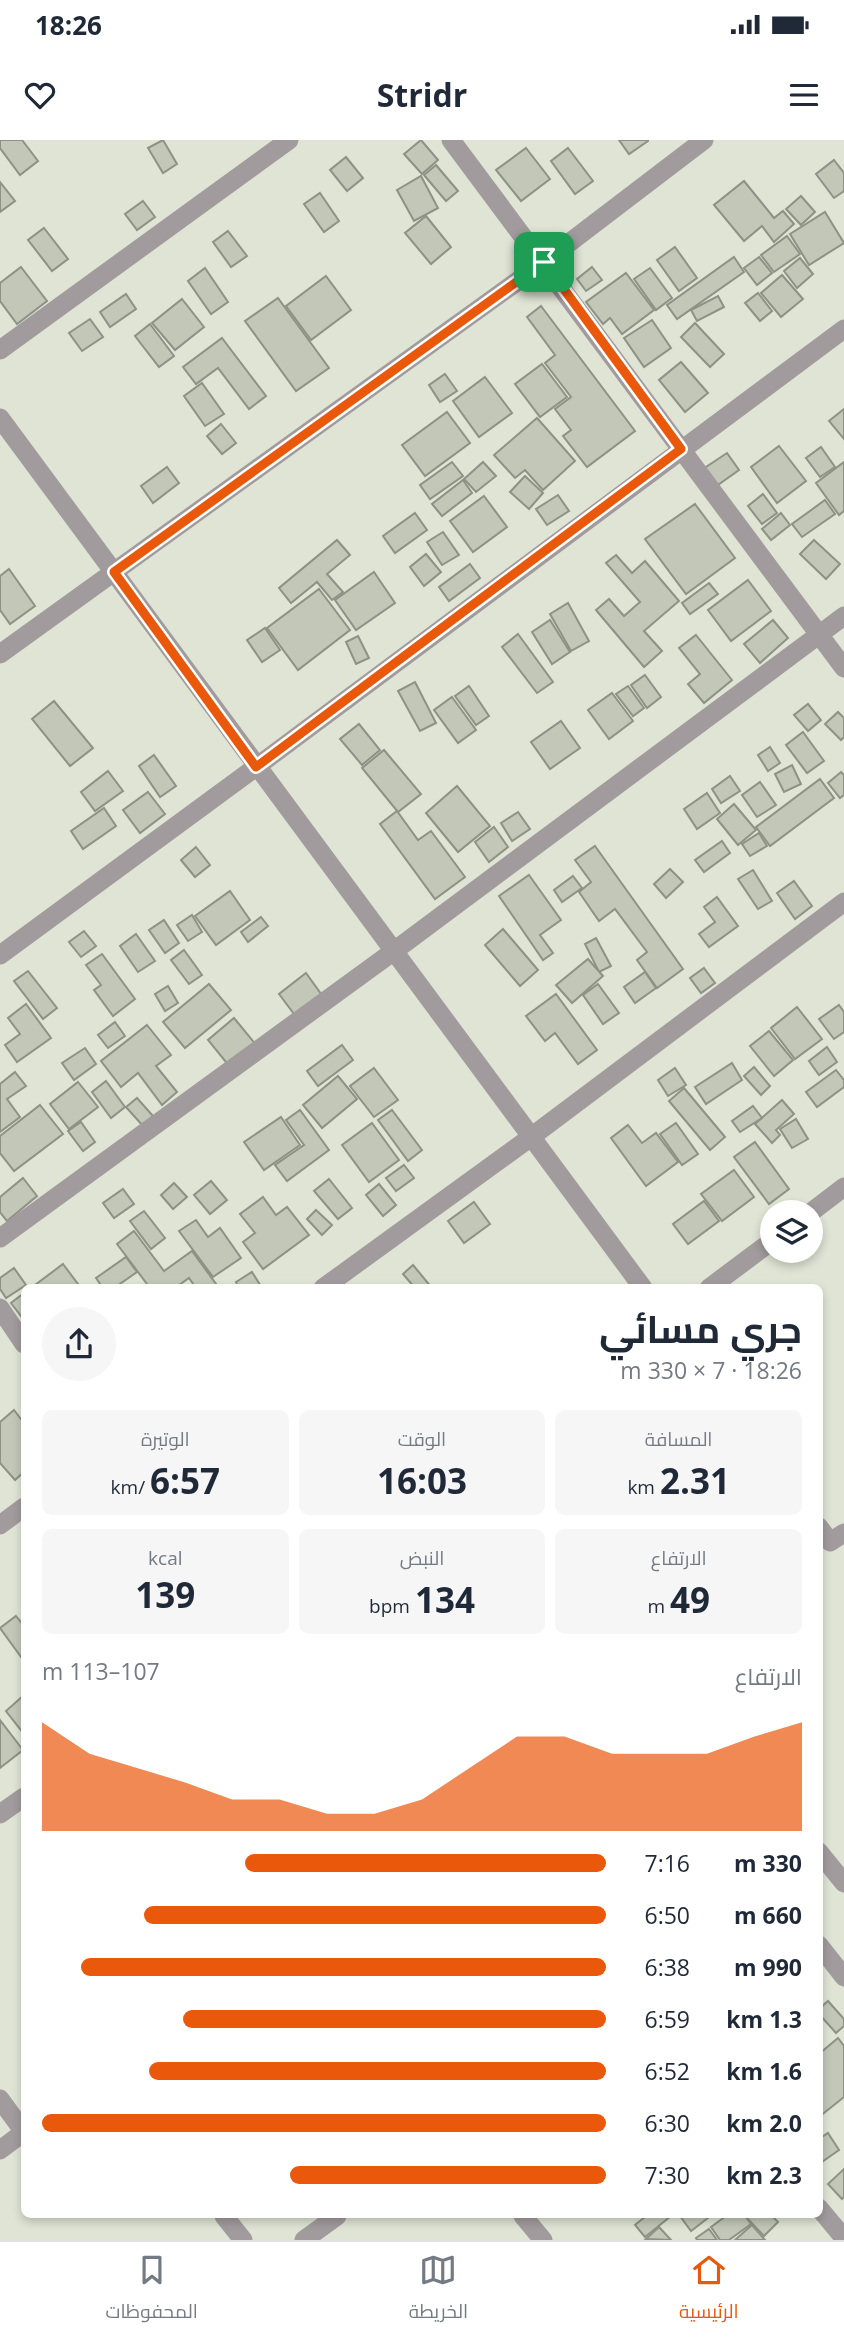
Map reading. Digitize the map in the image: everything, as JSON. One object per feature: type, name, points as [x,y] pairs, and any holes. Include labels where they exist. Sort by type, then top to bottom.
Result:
[{"type":"street","points":[[0,350],[289,140]]},
{"type":"street","points":[[451,140],[844,668]]},
{"type":"street","points":[[0,654],[544,262],[704,140]]},
{"type":"street","points":[[0,954],[844,329]]},
{"type":"street","points":[[0,418],[640,1284]]},
{"type":"street","points":[[0,1238],[394,951],[844,616]]},
{"type":"street","points":[[329,1284],[531,1137],[844,902]]},
{"type":"street","points":[[823,1203],[844,1187]]},
{"type":"street","points":[[714,1284],[760,1250]]},
{"type":"street","points":[[0,1308],[21,1340]]},
{"type":"street","points":[[0,1525],[21,1509]]},
{"type":"street","points":[[0,1814],[21,1799]]},
{"type":"street","points":[[823,1857],[844,1883]]},
{"type":"street","points":[[823,1950],[844,1978]]},
{"type":"street","points":[[0,2099],[21,2128]]},
{"type":"street","points":[[0,2150],[21,2134]]},
{"type":"street","points":[[823,2213],[844,2238]]},
{"type":"street","points":[[226,2218],[243,2240]]},
{"type":"street","points":[[304,2240],[334,2218]]},
{"type":"street","points":[[525,2218],[543,2240]]},
{"type":"building","points":[[0,140],[22,140],[38,161],[20,175],[0,148]]},
{"type":"building","points":[[163,140],[177,164],[163,173],[148,148]]},
{"type":"building","points":[[421,140],[438,160],[422,174],[404,154]]},
{"type":"building","points":[[619,140],[648,140],[648,141],[629,154]]},
{"type":"building","points":[[526,148],[550,179],[521,201],[496,170]]},
{"type":"building","points":[[568,148],[593,181],[575,194],[551,161]]},
{"type":"building","points":[[346,157],[363,178],[347,191],[330,170]]},
{"type":"building","points":[[834,160],[844,173],[844,191],[834,198],[816,174]]},
{"type":"building","points":[[436,165],[458,191],[446,201],[424,175]]},
{"type":"building","points":[[421,176],[438,208],[414,221],[397,190]]},
{"type":"building","points":[[744,181],[774,218],[783,211],[794,224],[774,242],[762,226],[744,241],[714,205]]},
{"type":"building","points":[[0,182],[15,201],[0,212]]},
{"type":"building","points":[[320,193],[339,221],[324,232],[304,204]]},
{"type":"building","points":[[801,196],[815,212],[801,225],[786,209]]},
{"type":"building","points":[[143,201],[155,217],[137,230],[125,214]]},
{"type":"building","points":[[825,212],[844,243],[809,265],[790,234]]},
{"type":"building","points":[[426,216],[451,247],[431,264],[405,233]]},
{"type":"building","points":[[44,228],[68,259],[52,271],[28,240]]},
{"type":"building","points":[[228,231],[247,256],[231,267],[213,242]]},
{"type":"building","points":[[787,236],[800,254],[774,272],[761,255]]},
{"type":"building","points":[[675,247],[697,278],[679,291],[657,260]]},
{"type":"building","points":[[734,257],[744,272],[677,319],[667,305]]},
{"type":"building","points":[[759,257],[772,273],[757,285],[744,268]]},
{"type":"building","points":[[800,258],[813,274],[797,288],[784,271]]},
{"type":"building","points":[[21,267],[47,301],[17,324],[0,301],[0,283]]},
{"type":"building","points":[[592,267],[602,280],[586,291],[577,279]]},
{"type":"building","points":[[205,268],[228,302],[211,314],[188,281]]},
{"type":"building","points":[[650,268],[672,298],[656,310],[634,279]]},
{"type":"building","points":[[626,273],[654,310],[622,334],[610,318],[603,324],[586,302]]},
{"type":"building","points":[[782,275],[803,299],[781,317],[761,293]]},
{"type":"building","points":[[326,276],[351,310],[311,340],[286,306]]},
{"type":"building","points":[[758,293],[772,311],[760,321],[745,303]]},
{"type":"building","points":[[126,294],[136,309],[110,327],[100,312]]},
{"type":"building","points":[[718,296],[724,307],[697,321],[691,310]]},
{"type":"building","points":[[278,298],[329,368],[296,391],[245,321]]},
{"type":"building","points":[[182,299],[204,327],[175,350],[152,323]]},
{"type":"building","points":[[541,306],[635,431],[587,467],[563,436],[571,430],[555,409],[571,397],[545,363],[555,355],[527,317]]},
{"type":"building","points":[[90,319],[103,337],[82,351],[69,333]]},
{"type":"building","points":[[652,320],[671,348],[644,367],[624,338]]},
{"type":"building","points":[[695,323],[724,354],[710,367],[681,337]]},
{"type":"building","points":[[150,324],[174,356],[159,367],[135,336]]},
{"type":"building","points":[[222,338],[266,396],[249,409],[218,368],[196,384],[183,367]]},
{"type":"building","points":[[681,362],[708,393],[685,412],[659,380]]},
{"type":"building","points":[[542,364],[567,397],[540,417],[515,384]]},
{"type":"building","points":[[445,374],[457,391],[440,402],[429,385]]},
{"type":"building","points":[[485,377],[512,413],[479,437],[453,401]]},
{"type":"building","points":[[202,383],[224,414],[205,426],[184,396]]},
{"type":"building","points":[[844,409],[844,439],[829,421]]},
{"type":"building","points":[[447,412],[470,443],[425,476],[402,445]]},
{"type":"building","points":[[537,418],[575,461],[543,490],[525,470],[515,478],[494,455]]},
{"type":"building","points":[[221,424],[236,443],[222,454],[207,436]]},
{"type":"building","points":[[779,446],[806,481],[777,503],[751,467]]},
{"type":"building","points":[[821,447],[835,467],[820,477],[806,458]]},
{"type":"building","points":[[727,453],[739,470],[715,487],[703,469]]},
{"type":"building","points":[[452,462],[463,476],[430,499],[420,485]]},
{"type":"building","points":[[483,462],[496,476],[476,492],[464,479]]},
{"type":"building","points":[[844,462],[844,511],[839,515],[816,483]]},
{"type":"building","points":[[167,467],[179,483],[153,503],[141,486]]},
{"type":"building","points":[[525,476],[543,493],[529,509],[510,492]]},
{"type":"building","points":[[463,480],[472,493],[442,516],[432,504]]},
{"type":"building","points":[[763,494],[777,513],[762,524],[748,506]]},
{"type":"building","points":[[558,495],[569,511],[547,525],[536,509]]},
{"type":"building","points":[[484,496],[507,527],[473,552],[450,521]]},
{"type":"building","points":[[825,500],[835,514],[802,537],[792,524]]},
{"type":"building","points":[[695,504],[735,558],[686,594],[645,539]]},
{"type":"building","points":[[415,513],[427,530],[395,553],[383,536]]},
{"type":"building","points":[[781,513],[790,525],[771,540],[762,529]]},
{"type":"building","points":[[443,532],[459,555],[442,565],[427,542]]},
{"type":"building","points":[[337,540],[350,555],[327,574],[343,592],[332,600],[317,582],[291,603],[279,588]]},
{"type":"building","points":[[814,540],[840,564],[826,579],[800,554]]},
{"type":"building","points":[[426,554],[441,572],[424,586],[410,567]]},
{"type":"building","points":[[616,555],[632,573],[645,561],[679,601],[644,631],[662,651],[644,667],[596,610],[609,599],[624,616],[640,602],[606,563]]},
{"type":"building","points":[[470,564],[480,578],[449,601],[439,587]]},
{"type":"building","points":[[9,569],[35,606],[10,624],[0,610],[0,576]]},
{"type":"building","points":[[374,572],[395,603],[356,630],[335,600]]},
{"type":"building","points":[[748,580],[771,611],[731,641],[708,610]]},
{"type":"building","points":[[709,583],[718,594],[690,614],[682,603]]},
{"type":"building","points":[[319,589],[350,630],[298,670],[267,628]]},
{"type":"building","points":[[568,603],[589,641],[571,651],[550,614]]},
{"type":"building","points":[[550,620],[570,652],[552,664],[532,632]]},
{"type":"building","points":[[773,620],[788,638],[760,663],[744,644]]},
{"type":"building","points":[[265,628],[280,650],[262,662],[247,640]]},
{"type":"building","points":[[518,634],[553,682],[537,693],[502,647]]},
{"type":"building","points":[[696,635],[732,680],[704,703],[688,684],[700,674],[679,648]]},
{"type":"building","points":[[358,636],[369,658],[356,664],[346,642]]},
{"type":"building","points":[[645,675],[661,697],[647,708],[631,685]]},
{"type":"building","points":[[415,682],[436,723],[420,731],[398,691]]},
{"type":"building","points":[[469,686],[489,716],[476,725],[455,696]]},
{"type":"building","points":[[628,686],[644,708],[633,716],[616,694]]},
{"type":"building","points":[[612,693],[633,721],[609,739],[588,710]]},
{"type":"building","points":[[452,697],[476,730],[458,743],[434,710]]},
{"type":"building","points":[[54,701],[93,748],[70,766],[32,719]]},
{"type":"building","points":[[808,704],[821,720],[808,731],[794,715]]},
{"type":"building","points":[[838,712],[844,718],[844,737],[841,740],[825,724]]},
{"type":"building","points":[[561,721],[580,748],[550,769],[531,742]]},
{"type":"building","points":[[359,724],[380,750],[362,765],[340,739]]},
{"type":"building","points":[[803,732],[824,761],[807,773],[786,745]]},
{"type":"building","points":[[770,747],[780,763],[768,771],[758,755]]},
{"type":"building","points":[[384,750],[421,794],[398,812],[362,768]]},
{"type":"building","points":[[154,755],[176,786],[160,797],[139,766]]},
{"type":"building","points":[[792,765],[801,784],[784,792],[775,774]]},
{"type":"building","points":[[108,771],[123,791],[95,811],[81,792]]},
{"type":"building","points":[[841,772],[844,775],[844,795],[840,798],[828,783]]},
{"type":"building","points":[[730,776],[740,791],[721,803],[712,789]]},
{"type":"building","points":[[820,779],[834,798],[770,846],[756,827]]},
{"type":"building","points":[[760,782],[776,805],[757,817],[742,795]]},
{"type":"building","points":[[457,786],[490,826],[458,852],[426,813]]},
{"type":"building","points":[[148,792],[165,814],[140,833],[123,810]]},
{"type":"building","points":[[707,793],[720,813],[697,829],[684,809]]},
{"type":"building","points":[[734,804],[756,830],[738,845],[717,819]]},
{"type":"building","points":[[104,808],[116,826],[83,849],[71,831]]},
{"type":"building","points":[[397,811],[418,840],[431,831],[465,877],[435,899],[380,824]]},
{"type":"building","points":[[518,812],[530,829],[512,841],[501,823]]},
{"type":"building","points":[[494,827],[508,847],[489,862],[475,842]]},
{"type":"building","points":[[759,833],[767,846],[750,856],[742,844]]},
{"type":"building","points":[[722,841],[730,853],[704,872],[695,860]]},
{"type":"building","points":[[595,846],[683,969],[657,988],[637,960],[647,952],[615,909],[599,921],[579,892],[591,882],[575,860]]},
{"type":"building","points":[[196,847],[210,865],[195,877],[181,860]]},
{"type":"building","points":[[670,869],[683,882],[666,898],[654,884]]},
{"type":"building","points":[[753,870],[772,901],[758,909],[738,879]]},
{"type":"building","points":[[529,875],[561,920],[540,935],[553,953],[543,960],[499,896]]},
{"type":"building","points":[[573,876],[582,888],[562,902],[554,890]]},
{"type":"building","points":[[794,881],[812,906],[795,919],[777,893]]},
{"type":"building","points":[[230,891],[250,920],[216,945],[195,916]]},
{"type":"building","points":[[717,897],[738,926],[709,947],[699,934],[715,922],[704,907]]},
{"type":"building","points":[[192,915],[202,932],[188,941],[177,925]]},
{"type":"building","points":[[261,917],[268,926],[248,942],[241,932]]},
{"type":"building","points":[[164,920],[179,943],[165,953],[149,930]]},
{"type":"building","points":[[503,929],[538,970],[520,986],[485,945]]},
{"type":"building","points":[[84,931],[96,946],[81,957],[69,942]]},
{"type":"building","points":[[136,934],[155,961],[138,972],[120,946]]},
{"type":"building","points":[[596,938],[611,966],[599,972],[585,944]]},
{"type":"building","points":[[184,950],[202,975],[189,984],[171,960]]},
{"type":"building","points":[[102,954],[135,999],[113,1016],[94,990],[101,985],[86,965]]},
{"type":"building","points":[[588,959],[603,976],[572,1003],[556,985]]},
{"type":"building","points":[[704,968],[715,983],[701,993],[690,978]]},
{"type":"building","points":[[28,971],[57,1008],[43,1019],[14,981]]},
{"type":"building","points":[[645,972],[656,988],[635,1003],[624,987]]},
{"type":"building","points":[[306,973],[324,998],[297,1018],[279,994]]},
{"type":"building","points":[[209,984],[231,1010],[185,1048],[163,1022]]},
{"type":"building","points":[[598,984],[619,1013],[603,1024],[583,995]]},
{"type":"building","points":[[168,986],[178,1003],[165,1011],[155,994]]},
{"type":"building","points":[[556,994],[597,1050],[578,1064],[555,1033],[545,1041],[526,1016]]},
{"type":"building","points":[[26,1004],[51,1038],[17,1062],[5,1045],[20,1034],[8,1018]]},
{"type":"building","points":[[839,1005],[844,1012],[844,1032],[834,1039],[819,1019]]},
{"type":"building","points":[[797,1007],[822,1039],[795,1059],[771,1028]]},
{"type":"building","points":[[234,1018],[257,1046],[230,1067],[208,1040]]},
{"type":"building","points":[[115,1022],[125,1036],[108,1048],[98,1035]]},
{"type":"building","points":[[147,1025],[171,1055],[156,1066],[177,1092],[162,1105],[138,1073],[121,1087],[101,1061]]},
{"type":"building","points":[[769,1031],[793,1060],[774,1076],[750,1046]]},
{"type":"building","points":[[342,1045],[353,1060],[318,1086],[307,1071]]},
{"type":"building","points":[[827,1047],[837,1062],[819,1075],[809,1061]]},
{"type":"building","points":[[85,1048],[96,1064],[74,1080],[62,1063]]},
{"type":"building","points":[[732,1063],[742,1080],[706,1104],[695,1087]]},
{"type":"building","points":[[754,1067],[770,1086],[761,1095],[744,1076]]},
{"type":"building","points":[[374,1068],[398,1100],[374,1117],[350,1086]]},
{"type":"building","points":[[675,1068],[686,1085],[668,1096],[658,1080]]},
{"type":"building","points":[[836,1070],[844,1080],[844,1087],[817,1107],[806,1092]]},
{"type":"building","points":[[15,1072],[26,1086],[7,1099],[20,1117],[0,1132],[0,1084]]},
{"type":"building","points":[[338,1076],[357,1099],[322,1128],[303,1105]]},
{"type":"building","points":[[106,1081],[125,1107],[111,1118],[92,1092]]},
{"type":"building","points":[[78,1082],[98,1107],[69,1129],[50,1104]]},
{"type":"building","points":[[684,1088],[725,1137],[710,1150],[669,1101]]},
{"type":"building","points":[[137,1098],[153,1116],[143,1126],[126,1107]]},
{"type":"building","points":[[782,1100],[794,1114],[776,1130],[780,1135],[772,1143],[755,1124]]},
{"type":"building","points":[[40,1105],[63,1134],[14,1171],[0,1153],[0,1136]]},
{"type":"building","points":[[753,1106],[762,1118],[740,1132],[732,1121]]},
{"type":"building","points":[[300,1110],[329,1150],[287,1181],[275,1165],[304,1145],[286,1120]]},
{"type":"building","points":[[392,1110],[422,1150],[408,1161],[378,1120]]},
{"type":"building","points":[[281,1117],[300,1145],[264,1170],[244,1142]]},
{"type":"building","points":[[796,1119],[808,1139],[792,1148],[780,1129]]},
{"type":"building","points":[[81,1122],[95,1142],[83,1151],[68,1131]]},
{"type":"building","points":[[372,1123],[399,1160],[369,1182],[342,1145]]},
{"type":"building","points":[[676,1123],[698,1154],[682,1165],[660,1134]]},
{"type":"building","points":[[628,1125],[642,1143],[656,1133],[678,1162],[646,1186],[611,1138]]},
{"type":"building","points":[[755,1142],[789,1189],[774,1200],[766,1200],[734,1157]]},
{"type":"building","points":[[404,1165],[414,1178],[396,1191],[386,1178]]},
{"type":"building","points":[[734,1170],[754,1197],[722,1221],[701,1194]]},
{"type":"building","points":[[23,1178],[37,1196],[7,1221],[0,1212],[0,1197]]},
{"type":"building","points":[[329,1179],[352,1208],[338,1219],[314,1191]]},
{"type":"building","points":[[211,1181],[227,1200],[210,1214],[194,1195]]},
{"type":"building","points":[[174,1183],[187,1197],[173,1209],[161,1195]]},
{"type":"building","points":[[379,1184],[396,1205],[383,1216],[366,1195]]},
{"type":"building","points":[[123,1189],[134,1204],[114,1218],[103,1203]]},
{"type":"building","points":[[263,1197],[276,1215],[287,1207],[309,1235],[263,1269],[243,1242],[255,1233],[240,1214]]},
{"type":"building","points":[[704,1201],[719,1221],[688,1244],[673,1224]]},
{"type":"building","points":[[474,1202],[490,1224],[464,1243],[448,1221]]},
{"type":"building","points":[[316,1210],[332,1225],[322,1235],[307,1219]]},
{"type":"building","points":[[144,1211],[165,1238],[151,1249],[130,1221]]},
{"type":"building","points":[[196,1220],[208,1237],[220,1228],[241,1258],[213,1277],[179,1231]]},
{"type":"building","points":[[134,1231],[164,1271],[192,1251],[216,1284],[193,1284],[189,1278],[181,1284],[147,1284],[117,1244]]},
{"type":"building","points":[[126,1257],[137,1272],[120,1284],[100,1284],[96,1278]]},
{"type":"building","points":[[63,1264],[78,1284],[36,1284]]},
{"type":"building","points":[[413,1265],[429,1284],[412,1284],[403,1274]]},
{"type":"building","points":[[14,1268],[25,1284],[21,1284],[21,1288],[6,1298],[0,1289],[0,1278]]},
{"type":"building","points":[[252,1272],[260,1284],[237,1284],[236,1282]]},
{"type":"building","points":[[21,1295],[21,1316],[11,1303]]},
{"type":"building","points":[[14,1410],[21,1419],[21,1475],[15,1480],[0,1463],[0,1422]]},
{"type":"building","points":[[16,1616],[21,1622],[21,1657],[0,1628]]},
{"type":"building","points":[[21,1698],[21,1730],[6,1711]]},
{"type":"building","points":[[0,1720],[21,1747],[21,1752],[0,1768]]},
{"type":"building","points":[[828,2001],[844,2019],[844,2026],[836,2033],[823,2018],[823,2005]]},
{"type":"building","points":[[838,2038],[844,2046],[844,2097],[823,2114],[823,2051]]},
{"type":"building","points":[[828,2133],[839,2150],[823,2161],[823,2136]]},
{"type":"building","points":[[844,2169],[844,2197],[842,2199],[828,2184]]},
{"type":"building","points":[[644,2218],[669,2218],[645,2237],[635,2225]]},
{"type":"building","points":[[681,2218],[708,2218],[691,2231]]},
{"type":"building","points":[[723,2218],[746,2218],[751,2224],[729,2240],[720,2240],[711,2227]]},
{"type":"building","points":[[747,2218],[774,2218],[778,2222],[764,2236]]},
{"type":"building","points":[[752,2225],[765,2240],[735,2240]]},
{"type":"building","points":[[659,2227],[671,2240],[646,2239]]},
{"type":"building","points":[[709,2229],[717,2240],[697,2240],[696,2238]]},
{"type":"route","points":[[544,262],[681,449],[256,767],[114,572],[544,262]]}]
